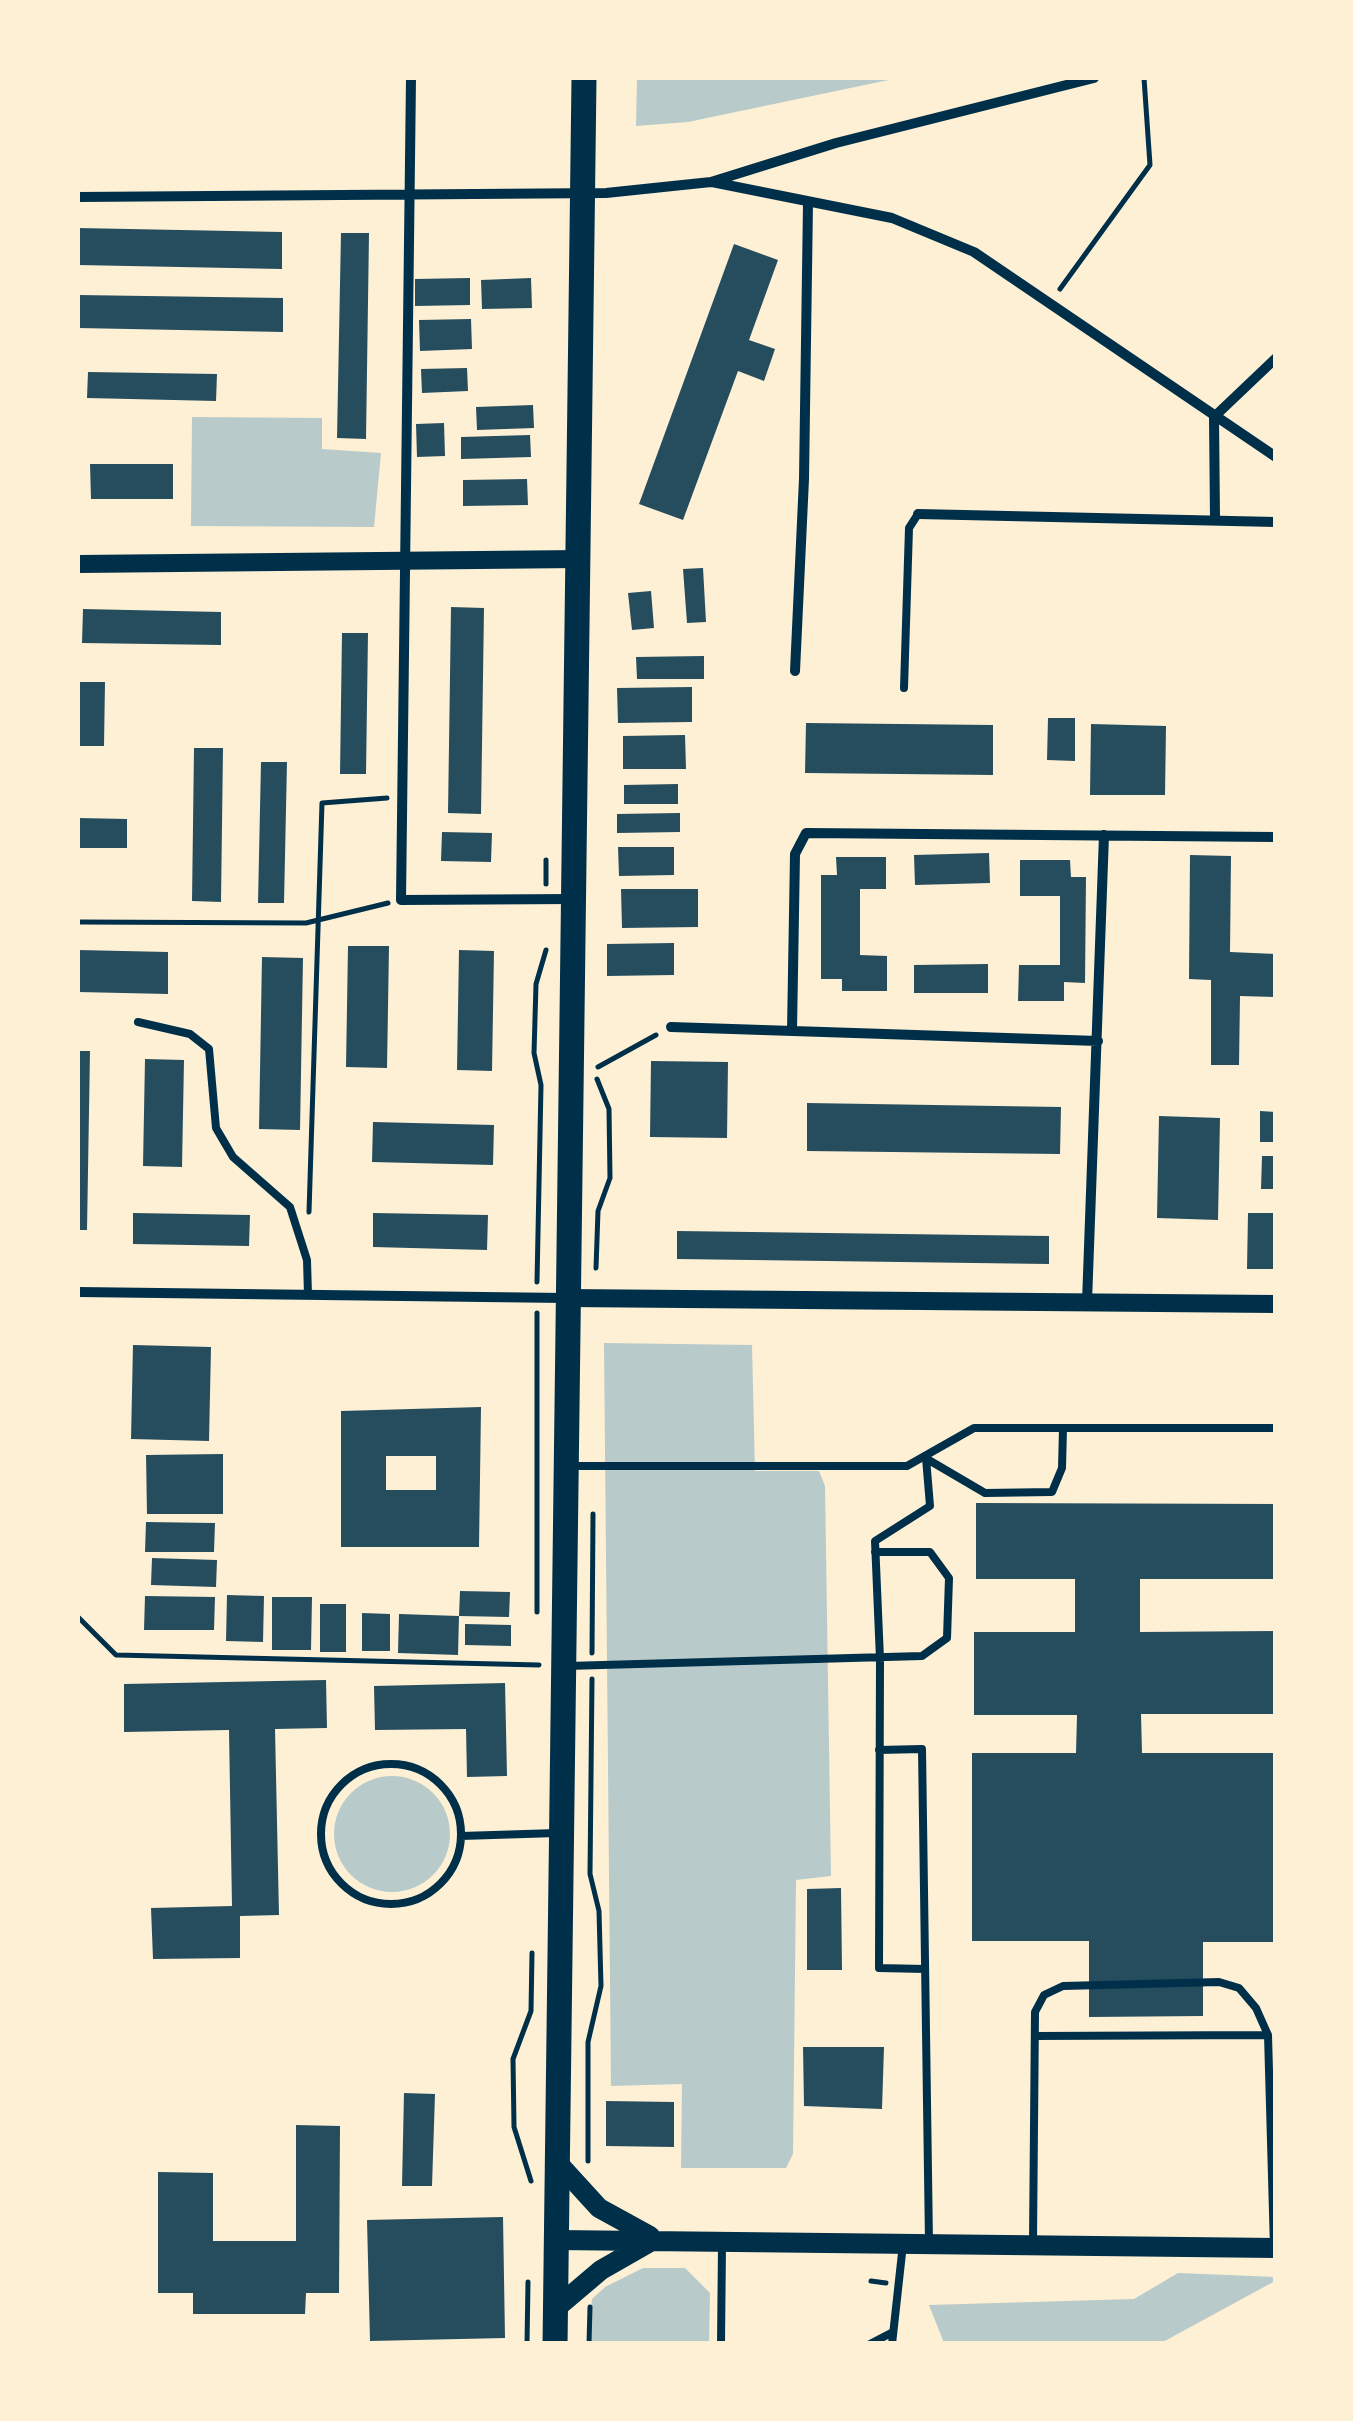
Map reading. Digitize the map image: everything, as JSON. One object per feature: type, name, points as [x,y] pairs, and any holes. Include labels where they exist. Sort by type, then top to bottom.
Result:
[{"type":"main road","points":[[554,2344],[562,1833],[549,1665],[565,1466],[576,899],[584,78]]},
{"type":"main road","points":[[556,2162],[592,2200],[656,2239]]},
{"type":"main road","points":[[555,2309],[590,2279],[656,2239]]},
{"type":"main road","points":[[556,2240],[1275,2248]]},
{"type":"street","points":[[411,78],[401,900],[576,899]]},
{"type":"street","points":[[78,198],[582,193],[711,182],[836,143],[1094,78]]},
{"type":"street","points":[[711,182],[892,218],[974,252],[1276,457]]},
{"type":"street","points":[[795,671],[804,480],[808,203]]},
{"type":"street","points":[[1216,518],[1214,417],[1276,358]]},
{"type":"street","points":[[918,514],[1276,522]]},
{"type":"street","points":[[78,564],[405,564],[580,559]]},
{"type":"street","points":[[792,1030],[795,854],[806,833],[1276,837]]},
{"type":"street","points":[[1088,1302],[1104,835]]},
{"type":"street","points":[[671,1027],[1098,1041]]},
{"type":"street","points":[[78,1292],[1276,1304]]},
{"type":"lane","points":[[904,688],[908,528],[918,514]]},
{"type":"lane","points":[[138,1022],[190,1034],[209,1049],[212,1111],[222,1143],[290,1207],[308,1260],[308,1294]]},
{"type":"lane","points":[[565,1466],[908,1466],[974,1428],[1276,1428]]},
{"type":"lane","points":[[926,1458],[985,1493],[1052,1492],[1062,1468],[1063,1428]]},
{"type":"lane","points":[[924,1969],[878,1968],[880,1659],[874,1541],[930,1506],[926,1458]]},
{"type":"lane","points":[[549,1665],[922,1656],[947,1638],[949,1578],[930,1552],[875,1552]]},
{"type":"lane","points":[[879,1750],[922,1749],[929,2244]]},
{"type":"lane","points":[[382,1764],[406,1765],[428,1774],[446,1790],[458,1812],[461,1836],[458,1858],[431,1893],[389,1905],[367,1901],[332,1874],[323,1854],[320,1829],[326,1806],[350,1778],[382,1764]]},
{"type":"lane","points":[[461,1836],[562,1833]]},
{"type":"lane","points":[[1034,2245],[1035,2012],[1044,1995],[1063,1986],[1220,1982],[1238,1988],[1256,2008],[1268,2035],[1275,2248]]},
{"type":"lane","points":[[1035,2036],[1268,2035]]},
{"type":"lane","points":[[721,2344],[722,2240]]},
{"type":"lane","points":[[892,2344],[903,2243]]},
{"type":"lane","points":[[870,2344],[893,2332]]},
{"type":"path","points":[[1050,304],[1150,165],[1144,78]]},
{"type":"path","points":[[308,1260],[322,803],[402,796]]},
{"type":"path","points":[[537,1626],[541,1085],[534,1052],[536,984],[546,951],[546,859]]},
{"type":"path","points":[[78,922],[306,922],[401,900]]},
{"type":"path","points":[[598,1067],[671,1027]]},
{"type":"path","points":[[595,1298],[598,1211],[610,1178],[609,1108],[598,1067],[598,1047]]},
{"type":"path","points":[[592,2200],[587,2152],[588,2042],[601,1986],[599,1911],[590,1874],[594,1466]]},
{"type":"path","points":[[78,1617],[116,1654],[549,1665]]},
{"type":"path","points":[[537,1646],[549,1665]]},
{"type":"path","points":[[536,1684],[549,1665]]},
{"type":"path","points":[[531,2199],[531,2181],[514,2127],[514,2060],[532,2011],[532,1952]]},
{"type":"path","points":[[527,2344],[529,2270]]},
{"type":"path","points":[[589,2344],[590,2279]]},
{"type":"shaded area","points":[[637,78],[898,78],[688,122],[636,126]]},
{"type":"shaded area","points":[[192,417],[322,418],[322,449],[381,453],[374,527],[191,526]]},
{"type":"shaded area","points":[[604,1343],[752,1345],[755,1471],[819,1471],[825,1486],[831,1876],[796,1880],[793,2154],[786,2168],[681,2168],[682,2084],[611,2086]]},
{"type":"shaded area","points":[[392,1776],[414,1780],[433,1793],[446,1812],[450,1834],[446,1856],[433,1875],[414,1888],[392,1892],[370,1888],[351,1875],[338,1856],[334,1834],[338,1812],[351,1793],[370,1780]]},
{"type":"shaded area","points":[[643,2268],[685,2268],[710,2293],[709,2343],[588,2344],[592,2299],[605,2287]]},
{"type":"shaded area","points":[[1178,2273],[1275,2277],[1275,2281],[1161,2343],[944,2343],[929,2305],[1134,2299]]},
{"type":"building","points":[[78,228],[282,232],[282,269],[78,265]]},
{"type":"building","points":[[341,233],[369,233],[366,439],[337,438]]},
{"type":"building","points":[[734,244],[778,260],[749,340],[775,349],[764,381],[738,371],[683,520],[639,504]]},
{"type":"building","points":[[470,278],[470,305],[415,306],[415,279]]},
{"type":"building","points":[[531,278],[532,308],[482,309],[481,280]]},
{"type":"building","points":[[78,295],[283,298],[283,332],[78,328]]},
{"type":"building","points":[[471,319],[472,349],[420,351],[419,320]]},
{"type":"building","points":[[467,368],[468,391],[422,393],[421,369]]},
{"type":"building","points":[[88,372],[217,374],[216,401],[87,398]]},
{"type":"building","points":[[533,405],[534,428],[477,430],[476,407]]},
{"type":"building","points":[[444,423],[445,456],[417,457],[416,424]]},
{"type":"building","points":[[530,435],[531,457],[461,459],[461,437]]},
{"type":"building","points":[[90,464],[173,464],[173,499],[91,499]]},
{"type":"building","points":[[527,479],[528,505],[463,506],[463,480]]},
{"type":"building","points":[[703,568],[706,622],[687,623],[683,569]]},
{"type":"building","points":[[651,591],[654,628],[632,630],[628,593]]},
{"type":"building","points":[[451,607],[484,608],[481,814],[448,813]]},
{"type":"building","points":[[83,609],[221,612],[221,645],[82,643]]},
{"type":"building","points":[[342,633],[368,633],[366,774],[340,774]]},
{"type":"building","points":[[704,656],[704,679],[637,679],[636,657]]},
{"type":"building","points":[[78,682],[105,682],[104,746],[78,746]]},
{"type":"building","points":[[692,687],[692,722],[618,723],[617,688]]},
{"type":"building","points":[[1048,718],[1075,718],[1075,761],[1047,760]]},
{"type":"building","points":[[806,723],[993,725],[993,775],[805,773]]},
{"type":"building","points":[[1091,724],[1166,726],[1165,795],[1090,795]]},
{"type":"building","points":[[685,735],[686,769],[623,769],[623,736]]},
{"type":"building","points":[[194,748],[223,748],[221,902],[192,901]]},
{"type":"building","points":[[261,762],[287,762],[284,903],[258,903]]},
{"type":"building","points":[[678,784],[678,804],[624,804],[624,785]]},
{"type":"building","points":[[680,813],[680,832],[617,833],[617,814]]},
{"type":"building","points":[[78,818],[127,819],[127,848],[78,848]]},
{"type":"building","points":[[442,832],[492,833],[491,862],[441,861]]},
{"type":"building","points":[[618,847],[674,847],[674,875],[619,876]]},
{"type":"building","points":[[989,853],[990,883],[915,885],[914,855]]},
{"type":"building","points":[[1190,855],[1231,856],[1230,952],[1276,954],[1275,997],[1240,996],[1239,1065],[1211,1065],[1211,980],[1189,979]]},
{"type":"building","points":[[836,857],[886,857],[886,889],[860,889],[860,955],[887,956],[887,991],[842,991],[842,979],[821,979],[821,875],[837,875]]},
{"type":"building","points":[[1020,860],[1070,860],[1071,877],[1086,877],[1085,983],[1064,982],[1064,1001],[1018,1001],[1019,965],[1060,965],[1060,896],[1020,896]]},
{"type":"building","points":[[621,889],[698,889],[698,927],[622,928]]},
{"type":"building","points":[[674,943],[674,975],[607,976],[607,944]]},
{"type":"building","points":[[348,946],[389,946],[387,1068],[346,1067]]},
{"type":"building","points":[[78,950],[168,952],[168,994],[78,992]]},
{"type":"building","points":[[459,950],[494,951],[492,1071],[457,1070]]},
{"type":"building","points":[[262,957],[303,958],[300,1130],[259,1129]]},
{"type":"building","points":[[988,964],[988,993],[914,993],[914,965]]},
{"type":"building","points":[[78,1051],[90,1051],[87,1230],[78,1230]]},
{"type":"building","points":[[145,1059],[184,1060],[182,1167],[143,1166]]},
{"type":"building","points":[[651,1061],[728,1062],[727,1138],[650,1137]]},
{"type":"building","points":[[807,1103],[1061,1107],[1060,1154],[807,1151]]},
{"type":"building","points":[[1260,1111],[1276,1112],[1276,1142],[1260,1142]]},
{"type":"building","points":[[1159,1116],[1220,1118],[1218,1220],[1157,1218]]},
{"type":"building","points":[[373,1122],[494,1125],[493,1165],[372,1162]]},
{"type":"building","points":[[1262,1156],[1276,1156],[1276,1189],[1261,1189]]},
{"type":"building","points":[[133,1213],[250,1215],[249,1246],[133,1244]]},
{"type":"building","points":[[373,1213],[488,1215],[487,1250],[373,1247]]},
{"type":"building","points":[[1248,1213],[1276,1213],[1276,1269],[1247,1269]]},
{"type":"building","points":[[677,1231],[1049,1236],[1049,1264],[677,1259]]},
{"type":"building","points":[[133,1345],[211,1347],[209,1441],[131,1439]]},
{"type":"building","points":[[481,1407],[479,1547],[341,1547],[341,1411]],"holes":[[[386,1456],[436,1456],[436,1490],[386,1490]]]},
{"type":"building","points":[[223,1454],[223,1514],[147,1514],[146,1455]]},
{"type":"building","points":[[976,1503],[1276,1504],[1276,1579],[1140,1579],[1140,1632],[1276,1631],[1276,1714],[1141,1714],[1142,1753],[1276,1753],[1276,1942],[1203,1942],[1203,2016],[1089,2017],[1089,1941],[972,1941],[972,1753],[1076,1753],[1077,1715],[974,1715],[974,1632],[1075,1632],[1075,1579],[976,1579]]},
{"type":"building","points":[[146,1522],[215,1523],[214,1552],[145,1552]]},
{"type":"building","points":[[152,1558],[217,1560],[216,1587],[151,1585]]},
{"type":"building","points":[[460,1591],[510,1592],[509,1617],[459,1616]]},
{"type":"building","points":[[227,1595],[264,1596],[263,1642],[226,1641]]},
{"type":"building","points":[[145,1596],[215,1597],[214,1630],[144,1630]]},
{"type":"building","points":[[272,1597],[312,1597],[311,1650],[272,1650]]},
{"type":"building","points":[[320,1604],[346,1604],[346,1652],[320,1652]]},
{"type":"building","points":[[362,1613],[390,1614],[390,1651],[362,1651]]},
{"type":"building","points":[[399,1614],[459,1616],[458,1655],[398,1653]]},
{"type":"building","points":[[465,1624],[511,1625],[511,1646],[465,1645]]},
{"type":"building","points":[[326,1680],[327,1728],[275,1729],[279,1915],[240,1916],[240,1958],[153,1959],[151,1908],[232,1906],[229,1730],[124,1732],[124,1684]]},
{"type":"building","points":[[505,1683],[507,1776],[467,1777],[466,1729],[375,1730],[374,1686]]},
{"type":"building","points":[[841,1888],[842,1970],[807,1970],[807,1889]]},
{"type":"building","points":[[803,2047],[884,2047],[882,2109],[804,2106]]},
{"type":"building","points":[[404,2093],[435,2094],[432,2186],[402,2186]]},
{"type":"building","points":[[606,2101],[674,2102],[674,2147],[606,2146]]},
{"type":"building","points":[[296,2125],[340,2126],[339,2293],[306,2293],[305,2314],[193,2314],[193,2293],[158,2293],[158,2172],[213,2173],[213,2241],[296,2241]]},
{"type":"building","points":[[503,2217],[505,2338],[370,2341],[367,2220]]}]
